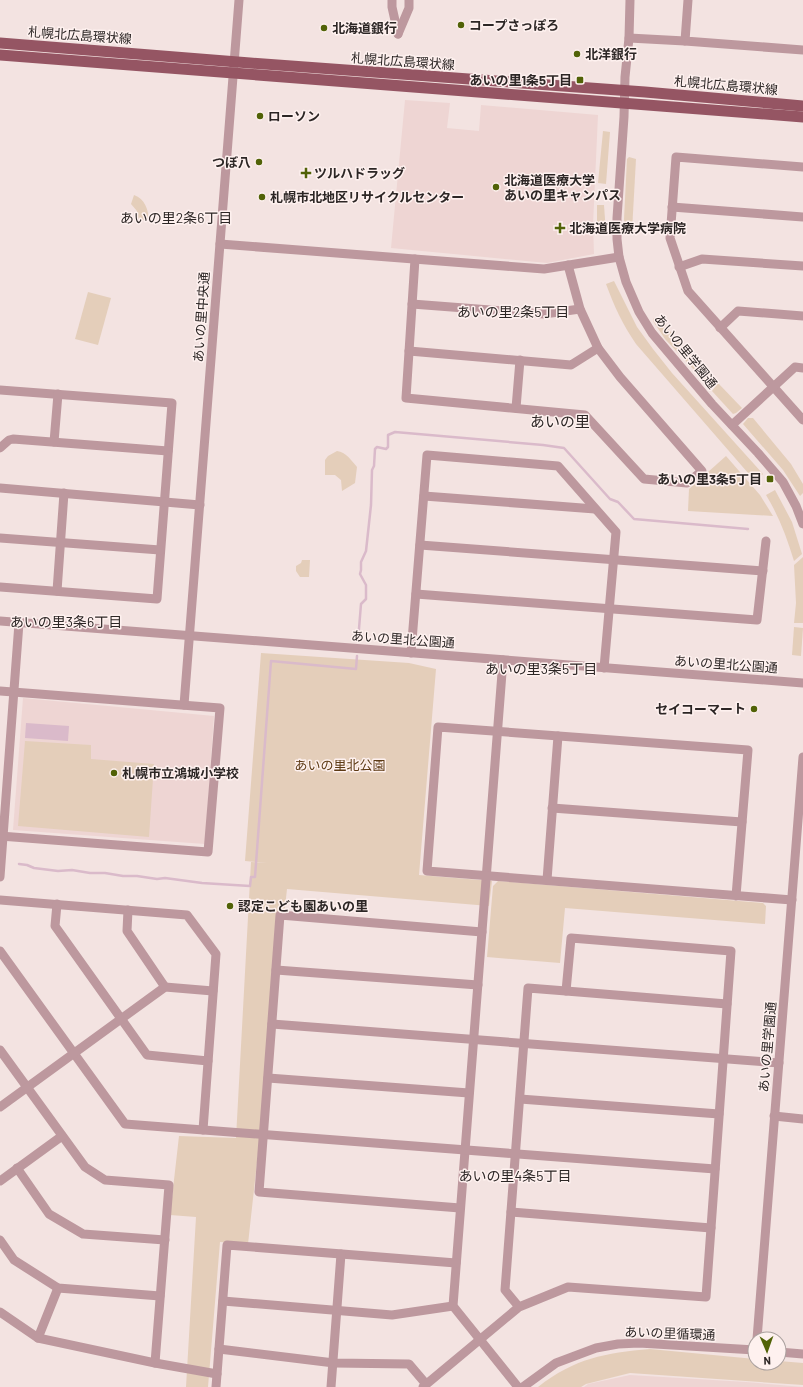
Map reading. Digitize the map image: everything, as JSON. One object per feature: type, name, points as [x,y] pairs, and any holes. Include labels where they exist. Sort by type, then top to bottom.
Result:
[{"type":"main road","name":"札幌北広島環状線","points":[[0,43],[604,90],[624,90],[803,106]]},
{"type":"main road","name":"札幌北広島環状線","points":[[0,55],[803,117]]},
{"type":"street","name":"あいの里中央通","points":[[184,706],[239,0]]},
{"type":"street","points":[[392,0],[392,7],[398,34],[409,8],[409,0]]},
{"type":"street","name":"あいの里学園通","points":[[630,0],[630,38],[624,90],[624,117],[617,218],[619,257],[626,282],[638,312],[652,333],[712,404],[782,482],[796,506],[803,524]]},
{"type":"street","points":[[685,41],[688,0]]},
{"type":"street","points":[[630,38],[803,50]]},
{"type":"street","points":[[803,167],[676,157],[670,238],[688,292],[803,420]]},
{"type":"street","points":[[672,207],[803,217]]},
{"type":"street","points":[[220,244],[544,269],[619,257]]},
{"type":"street","points":[[679,267],[702,258],[803,266]]},
{"type":"street","points":[[415,259],[406,398],[585,415],[644,479],[687,484],[702,471],[620,377],[598,348],[580,309],[568,265]]},
{"type":"street","points":[[412,304],[544,314],[580,309]]},
{"type":"street","points":[[720,328],[738,311],[803,316]]},
{"type":"street","points":[[409,351],[572,365],[598,348]]},
{"type":"street","points":[[516,408],[520,360]]},
{"type":"street","points":[[732,425],[795,367],[803,368]]},
{"type":"street","points":[[0,390],[172,403],[156,599],[0,587]]},
{"type":"street","points":[[54,442],[58,394]]},
{"type":"street","points":[[0,448],[9,440],[14,439],[168,452]]},
{"type":"street","points":[[411,653],[427,455],[558,466],[616,532],[604,668]]},
{"type":"street","points":[[0,488],[200,504]]},
{"type":"street","points":[[57,591],[64,493]]},
{"type":"street","points":[[424,496],[595,509]]},
{"type":"street","points":[[0,538],[160,550]]},
{"type":"street","points":[[416,594],[758,620],[766,541]]},
{"type":"street","points":[[420,545],[763,571]]},
{"type":"street","name":"あいの里北公園通","points":[[0,622],[803,683]]},
{"type":"street","points":[[0,877],[4,767],[15,692],[20,623]]},
{"type":"street","points":[[503,660],[453,1306],[518,1387]]},
{"type":"street","points":[[0,691],[220,708],[208,852],[2,836]]},
{"type":"street","points":[[736,896],[748,750],[438,727],[427,871],[486,875],[736,896],[792,900]]},
{"type":"street","points":[[547,880],[558,736]]},
{"type":"street","name":"あいの里学園通","points":[[758,1331],[792,900],[800,844],[803,758]]},
{"type":"street","points":[[552,808],[742,822]]},
{"type":"street","points":[[0,900],[187,915],[216,954],[203,1130]]},
{"type":"street","points":[[56,904],[55,926],[147,1056],[208,1061]]},
{"type":"street","points":[[128,910],[127,931],[165,988]]},
{"type":"street","points":[[460,1208],[259,1192],[280,915],[482,932]]},
{"type":"street","points":[[219,1349],[334,1363],[409,1364],[425,1386],[519,1307],[568,1287],[706,1297],[731,951],[571,938],[566,991]]},
{"type":"street","points":[[0,950],[124,1124],[715,1169]]},
{"type":"street","points":[[276,970],[478,985]]},
{"type":"street","points":[[0,1107],[165,988],[213,991]]},
{"type":"street","points":[[519,1307],[505,1290],[528,988],[727,1004]]},
{"type":"street","points":[[272,1024],[779,1063]]},
{"type":"street","points":[[0,1050],[85,1167],[105,1180],[169,1185],[155,1363]]},
{"type":"street","points":[[268,1078],[469,1093]]},
{"type":"street","points":[[520,1099],[719,1114]]},
{"type":"street","points":[[774,1116],[803,1119]]},
{"type":"street","points":[[0,1180],[62,1136]]},
{"type":"street","points":[[18,1168],[49,1214],[83,1234],[165,1240]]},
{"type":"street","points":[[511,1212],[711,1228]]},
{"type":"street","points":[[0,1240],[14,1260],[58,1288],[160,1296]]},
{"type":"street","points":[[216,1387],[227,1245],[456,1263]]},
{"type":"street","points":[[331,1387],[341,1254]]},
{"type":"street","points":[[38,1338],[58,1288]]},
{"type":"street","points":[[223,1301],[392,1315],[453,1306]]},
{"type":"street","points":[[0,1312],[38,1338],[155,1363],[217,1374]]},
{"type":"street","name":"あいの里循環通","points":[[523,1387],[556,1363],[596,1348],[618,1344],[639,1342],[747,1349]]},
{"type":"street","points":[[787,1353],[803,1354]]},
{"type":"shaded area","name":"北海道医療大学 あいの里キャンパス","points":[[405,100],[450,103],[447,128],[479,131],[481,105],[598,115],[593,225],[594,254],[547,263],[391,248]]},
{"type":"shaded area","name":"札幌市立鴻城小学校","points":[[23,698],[214,716],[205,844],[13,830]]},
{"type":"shaded area","points":[[26,723],[69,726],[68,741],[25,738]]},
{"type":"shaded area","points":[[630,1375],[803,1387],[584,1387],[588,1384]]},
{"type":"green space","points":[[603,131],[610,132],[606,184],[598,183]]},
{"type":"green space","points":[[629,157],[636,159],[632,231],[625,231],[624,219],[627,159]]},
{"type":"green space","points":[[134,195],[141,199],[145,205],[149,220],[139,220],[137,218],[137,211],[131,204]]},
{"type":"green space","points":[[597,205],[604,205],[606,233],[597,234]]},
{"type":"green space","points":[[614,281],[637,327],[653,349],[672,373],[763,474],[755,481],[636,344],[619,315],[606,284]]},
{"type":"green space","points":[[88,292],[111,298],[98,345],[75,339]]},
{"type":"green space","points":[[656,317],[661,317],[670,331],[684,346],[679,354],[665,339],[653,321]]},
{"type":"green space","points":[[687,349],[715,380],[710,387],[682,357]]},
{"type":"green space","points":[[718,383],[742,408],[736,413],[733,414],[712,391]]},
{"type":"green space","points":[[748,418],[753,418],[791,464],[803,484],[803,493],[800,496],[783,470],[743,424]]},
{"type":"green space","points":[[337,451],[346,455],[357,467],[355,483],[342,491],[341,480],[335,475],[325,475],[325,460],[328,456]]},
{"type":"green space","points":[[726,456],[760,495],[773,516],[688,511],[689,489]]},
{"type":"green space","points":[[775,490],[792,522],[802,554],[794,561],[782,527],[766,495]]},
{"type":"green space","points":[[803,557],[803,623],[794,623],[796,603],[794,565]]},
{"type":"green space","points":[[302,560],[310,560],[309,577],[300,577],[296,571],[296,566],[301,563]]},
{"type":"green space","points":[[794,627],[803,628],[801,656],[792,655]]},
{"type":"green space","name":"あいの里北公園","points":[[261,653],[409,663],[436,669],[419,875],[492,881],[489,906],[287,889],[248,1244],[220,1242],[208,1387],[186,1387],[196,1217],[170,1215],[179,1136],[236,1138],[251,862],[267,863],[245,861]]},
{"type":"green space","points":[[25,741],[91,745],[91,759],[154,764],[149,837],[18,826]]},
{"type":"green space","points":[[498,881],[763,903],[766,906],[765,924],[565,908],[560,963],[487,957],[493,886]]},
{"type":"green space","points":[[650,1349],[747,1358],[747,1371],[787,1371],[787,1362],[803,1363],[803,1385],[630,1373],[586,1384],[581,1387],[538,1387],[565,1369],[578,1363],[605,1355]]},
{"type":"waterway","points":[[358,641],[361,604],[366,599],[366,585],[360,574],[361,562],[366,551],[375,449],[377,447],[386,449],[388,447],[388,435],[395,432],[564,448],[610,499],[618,502],[634,519],[748,529]]},
{"type":"waterway","points":[[19,864],[34,868],[58,871],[72,870],[123,876],[137,876],[157,879],[165,878],[202,883],[250,886],[251,877],[255,877],[271,661],[356,669],[357,656]]},
{"type":"place","name":"コープさっぽろ","points":[[461,25]]},
{"type":"place","name":"北海道銀行","points":[[324,28]]},
{"type":"place","name":"北洋銀行","points":[[577,54]]},
{"type":"place","name":"あいの里1条5丁目","points":[[580,80]]},
{"type":"place","name":"ローソン","points":[[260,116]]},
{"type":"place","name":"つぼ八","points":[[259,162]]},
{"type":"place","name":"ツルハドラッグ","points":[[306,173]]},
{"type":"place","name":"北海道医療大学 あいの里キャンパス","points":[[496,187]]},
{"type":"place","name":"札幌市北地区リサイクルセンター","points":[[262,197]]},
{"type":"place","name":"北海道医療大学病院","points":[[560,228]]},
{"type":"place","name":"あいの里3条5丁目","points":[[770,479]]},
{"type":"place","name":"セイコーマート","points":[[754,709]]},
{"type":"place","name":"札幌市立鴻城小学校","points":[[114,773]]},
{"type":"place","name":"認定こども園あいの里","points":[[230,906]]},
{"type":"district","name":"あいの里2条6丁目","points":[[176,217]]},
{"type":"district","name":"あいの里2条5丁目","points":[[513,311]]},
{"type":"district","name":"あいの里","points":[[560,421]]},
{"type":"district","name":"あいの里3条6丁目","points":[[66,621]]},
{"type":"district","name":"あいの里3条5丁目","points":[[541,668]]},
{"type":"district","name":"あいの里4条5丁目","points":[[515,1175]]}]
